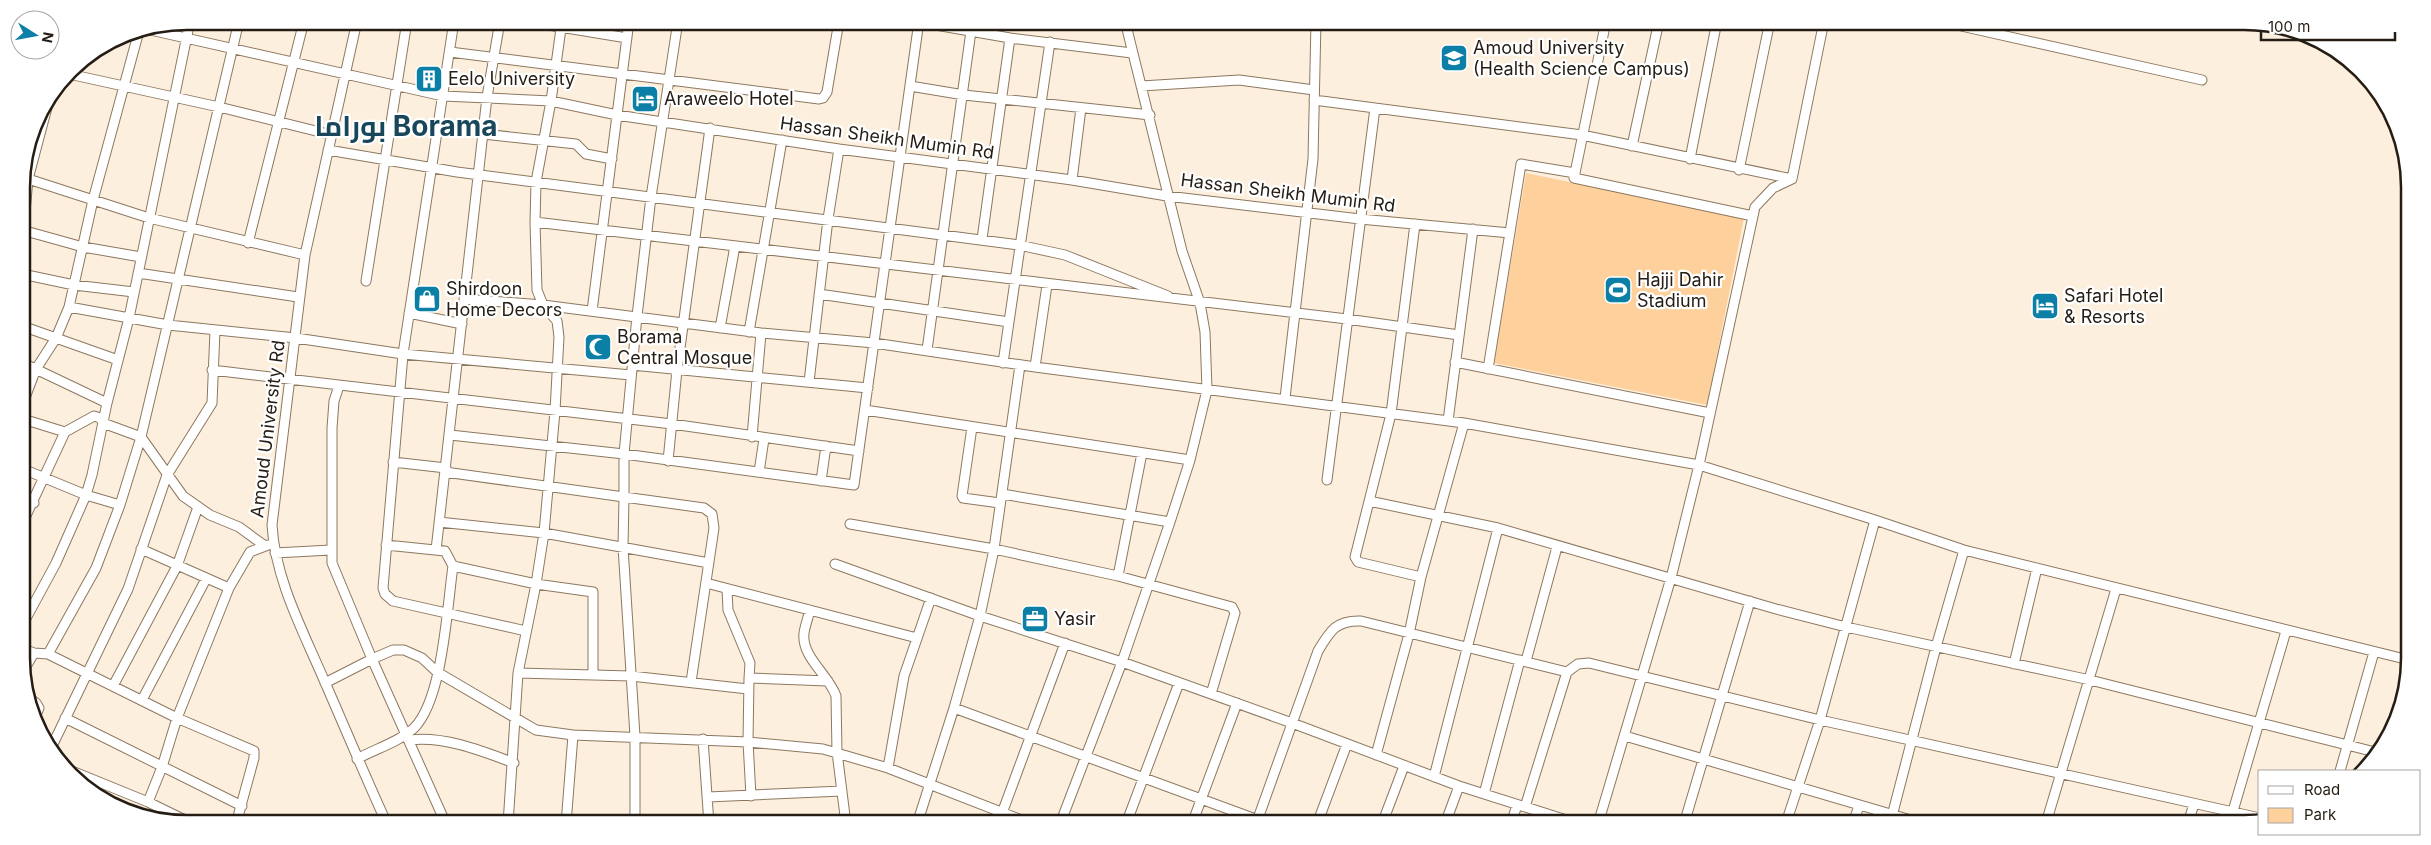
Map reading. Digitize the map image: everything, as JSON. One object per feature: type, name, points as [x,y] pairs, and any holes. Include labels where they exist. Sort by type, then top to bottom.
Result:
[{"type":"street","points":[[30,611],[56,563],[86,494],[106,403],[129,318],[188,30]]},
{"type":"street","points":[[48,654],[96,568],[120,505],[141,438],[237,30]]},
{"type":"street","points":[[248,243],[302,30]]},
{"type":"street","name":"Amoud University Rd","points":[[355,30],[305,255],[298,297],[296,338],[269,544],[275,553],[298,619],[383,815]]},
{"type":"street","points":[[366,281],[406,30]]},
{"type":"street","points":[[453,30],[430,168],[403,354],[384,588],[388,598],[415,607],[447,612],[526,631]]},
{"type":"street","points":[[436,550],[487,97],[499,30]]},
{"type":"street","points":[[509,815],[514,763],[518,673],[544,533],[558,368],[559,337],[557,321],[543,305],[537,290],[534,222],[536,182],[551,101],[561,30]]},
{"type":"street","points":[[590,30],[627,38]]},
{"type":"street","points":[[592,311],[628,30]]},
{"type":"street","points":[[636,815],[635,736],[623,547],[624,454],[651,197],[677,30]]},
{"type":"street","points":[[450,52],[623,73],[670,81],[823,98],[827,92],[837,30]]},
{"type":"street","points":[[450,435],[552,445],[854,485],[910,86],[916,30]]},
{"type":"street","points":[[965,30],[1010,38],[1132,54]]},
{"type":"street","points":[[1064,815],[1122,662],[1170,522],[1190,460],[1207,390],[1205,332],[1200,303],[1182,251],[1167,196],[1150,115],[1127,30]]},
{"type":"street","points":[[1285,398],[1313,159],[1316,30]]},
{"type":"street","points":[[1604,30],[1574,178],[1753,216]]},
{"type":"street","points":[[1632,146],[1657,30]]},
{"type":"street","points":[[1690,159],[1715,30]]},
{"type":"street","points":[[1739,170],[1768,30]]},
{"type":"street","points":[[1792,180],[1822,30]]},
{"type":"street","points":[[1979,30],[2202,80]]},
{"type":"street","points":[[927,350],[955,164],[971,31]]},
{"type":"street","name":"Hassan Sheikh Mumin Rd","points":[[161,32],[443,96],[551,101],[617,114],[839,149],[1072,180],[1167,196],[1360,219],[1510,233]]},
{"type":"street","points":[[30,385],[36,369],[56,338],[69,307],[94,200],[137,38]]},
{"type":"street","points":[[982,239],[1010,38]]},
{"type":"street","points":[[1003,363],[1050,42]]},
{"type":"street","points":[[76,76],[219,107],[332,135]]},
{"type":"street","points":[[1141,86],[1239,80],[1314,90]]},
{"type":"street","points":[[910,86],[964,95],[1150,115]]},
{"type":"street","points":[[1314,100],[1582,136],[1792,180]]},
{"type":"street","points":[[1072,180],[1081,108]]},
{"type":"street","points":[[1327,480],[1375,108]]},
{"type":"street","points":[[668,461],[676,370],[710,128]]},
{"type":"street","points":[[484,134],[576,144],[586,154],[612,159]]},
{"type":"street","points":[[749,332],[782,140]]},
{"type":"street","points":[[809,382],[828,219],[839,149]]},
{"type":"street","points":[[328,150],[430,168],[1019,245],[1065,255],[1178,300]]},
{"type":"street","points":[[1488,368],[1521,164],[1575,172]]},
{"type":"street","points":[[30,180],[149,218],[305,255]]},
{"type":"street","points":[[1601,815],[1671,578],[1699,465],[1755,207],[1763,195],[1772,188],[1792,180]]},
{"type":"street","points":[[534,222],[1200,303],[1347,319],[1459,335]]},
{"type":"street","points":[[1416,224],[1391,414],[1355,557],[1356,561],[1421,576]]},
{"type":"street","points":[[1448,421],[1473,230]]},
{"type":"street","points":[[30,232],[83,246],[141,257]]},
{"type":"street","points":[[720,328],[735,246]]},
{"type":"street","points":[[138,273],[298,297]]},
{"type":"street","points":[[30,276],[74,285],[134,292]]},
{"type":"street","points":[[1035,368],[1048,284]]},
{"type":"street","points":[[819,294],[1009,322]]},
{"type":"street","points":[[464,299],[543,305],[749,332],[814,336],[874,343],[1035,368],[1285,398],[1464,423],[1699,465],[1964,550],[2401,658]]},
{"type":"street","points":[[69,307],[168,325],[296,338],[403,354],[558,368],[676,370],[758,376],[868,388]]},
{"type":"street","points":[[409,313],[462,324]]},
{"type":"street","points":[[30,329],[118,360]]},
{"type":"street","points":[[54,742],[128,589],[167,475],[212,403],[215,330]]},
{"type":"street","points":[[752,437],[761,333]]},
{"type":"street","points":[[1455,362],[1710,413]]},
{"type":"street","points":[[920,815],[954,708],[980,616],[994,549],[1020,365]]},
{"type":"street","points":[[30,367],[106,403]]},
{"type":"street","points":[[212,370],[453,400],[672,424],[764,439],[859,450]]},
{"type":"street","points":[[339,386],[334,401],[332,428],[331,550],[337,576],[442,815]]},
{"type":"street","points":[[865,410],[1190,460]]},
{"type":"street","points":[[30,511],[65,432],[94,416],[100,418],[102,423],[141,438],[183,496],[198,507],[269,544]]},
{"type":"street","points":[[30,421],[65,432]]},
{"type":"street","points":[[1376,755],[1409,634],[1421,576],[1464,423]]},
{"type":"street","points":[[972,427],[963,498],[1001,499],[1130,515],[1170,522]]},
{"type":"street","points":[[759,472],[764,439]]},
{"type":"street","points":[[821,481],[826,446]]},
{"type":"street","points":[[1118,576],[1142,453]]},
{"type":"street","points":[[393,462],[549,488],[708,510],[712,514],[714,528],[691,682]]},
{"type":"street","points":[[30,472],[120,505]]},
{"type":"street","points":[[1369,501],[1498,528],[1846,627],[2090,680],[2371,751]]},
{"type":"street","points":[[30,502],[34,503]]},
{"type":"street","points":[[113,686],[177,566],[198,507]]},
{"type":"street","points":[[1789,815],[1820,720],[1875,520]]},
{"type":"street","points":[[440,522],[544,533],[708,563]]},
{"type":"street","points":[[850,524],[994,549],[1118,576],[1235,610],[1211,694]]},
{"type":"street","points":[[1434,777],[1498,528]]},
{"type":"street","points":[[148,802],[162,767],[177,718],[229,588],[250,552],[269,544]]},
{"type":"street","points":[[386,545],[436,550],[449,554],[453,566],[433,690],[422,718],[409,737]]},
{"type":"street","points":[[1484,794],[1557,546]]},
{"type":"street","points":[[141,550],[229,588]]},
{"type":"street","points":[[275,553],[331,550]]},
{"type":"street","points":[[1892,815],[1936,647],[1964,550]]},
{"type":"street","points":[[835,564],[980,616],[1122,662],[1292,723],[1434,777],[1546,815]]},
{"type":"street","points":[[453,566],[536,584],[593,592],[593,675]]},
{"type":"street","points":[[2014,664],[2037,568]]},
{"type":"street","points":[[142,700],[206,579]]},
{"type":"street","points":[[706,583],[917,638]]},
{"type":"street","points":[[727,589],[728,610],[750,663],[748,742],[751,796]]},
{"type":"street","points":[[2049,815],[2116,589]]},
{"type":"street","points":[[888,768],[904,676],[931,598]]},
{"type":"street","points":[[1687,815],[1724,695],[1750,601]]},
{"type":"street","points":[[810,610],[804,640],[813,660],[836,696],[837,752],[845,815]]},
{"type":"street","points":[[1259,815],[1318,652],[1328,634],[1338,624],[1347,620],[1361,621],[1567,672]]},
{"type":"street","points":[[2233,811],[2286,630]]},
{"type":"street","points":[[1002,813],[1065,643]]},
{"type":"street","points":[[326,683],[393,650],[404,650],[422,658],[437,672],[536,730],[573,735],[748,742],[837,752],[888,768],[1007,815]]},
{"type":"street","points":[[30,651],[48,654],[177,718],[254,751],[254,758],[239,815]]},
{"type":"street","points":[[2340,770],[2374,652]]},
{"type":"street","points":[[30,660],[34,653]]},
{"type":"street","points":[[1516,815],[1521,806],[1567,672],[1578,664],[1589,663],[1820,720],[2248,815]]},
{"type":"street","points":[[518,673],[631,676],[748,689]]},
{"type":"street","points":[[749,678],[828,681]]},
{"type":"street","points":[[1129,815],[1178,683]]},
{"type":"street","points":[[1195,815],[1237,703]]},
{"type":"street","points":[[954,708],[1240,815]]},
{"type":"street","points":[[65,718],[242,806]]},
{"type":"street","points":[[567,815],[573,735]]},
{"type":"street","points":[[1625,736],[1889,815]]},
{"type":"street","points":[[357,759],[409,737],[436,740],[486,753],[514,763]]},
{"type":"street","points":[[703,739],[709,815]]},
{"type":"street","points":[[1320,815],[1347,744]]},
{"type":"street","points":[[1385,815],[1404,766]]},
{"type":"street","points":[[82,775],[174,815]]},
{"type":"street","points":[[1448,815],[1459,786]]},
{"type":"street","points":[[708,797],[842,792]]},
{"type":"street","points":[[2191,815],[2194,804]]},
{"type":"street","points":[[1856,815],[1859,806]]},
{"type":"green space","name":"Hajji Dahir Stadium","points":[[1526,173],[1744,218],[1707,405],[1494,363]]},
{"type":"place","name":"Amoud University (Health Science Campus)","points":[[1454,58]]},
{"type":"place","name":"Eelo University","points":[[429,79]]},
{"type":"place","name":"Araweelo Hotel","points":[[645,99]]},
{"type":"place","name":"Hajji Dahir Stadium","points":[[1618,290]]},
{"type":"place","name":"Shirdoon Home Decors","points":[[427,299]]},
{"type":"place","name":"Safari Hotel & Resorts","points":[[2045,306]]},
{"type":"place","name":"Borama Central Mosque","points":[[598,347]]},
{"type":"place","name":"Yasir","points":[[1035,619]]},
{"type":"district","name":"بوراما Borama","points":[[406,126]]}]
